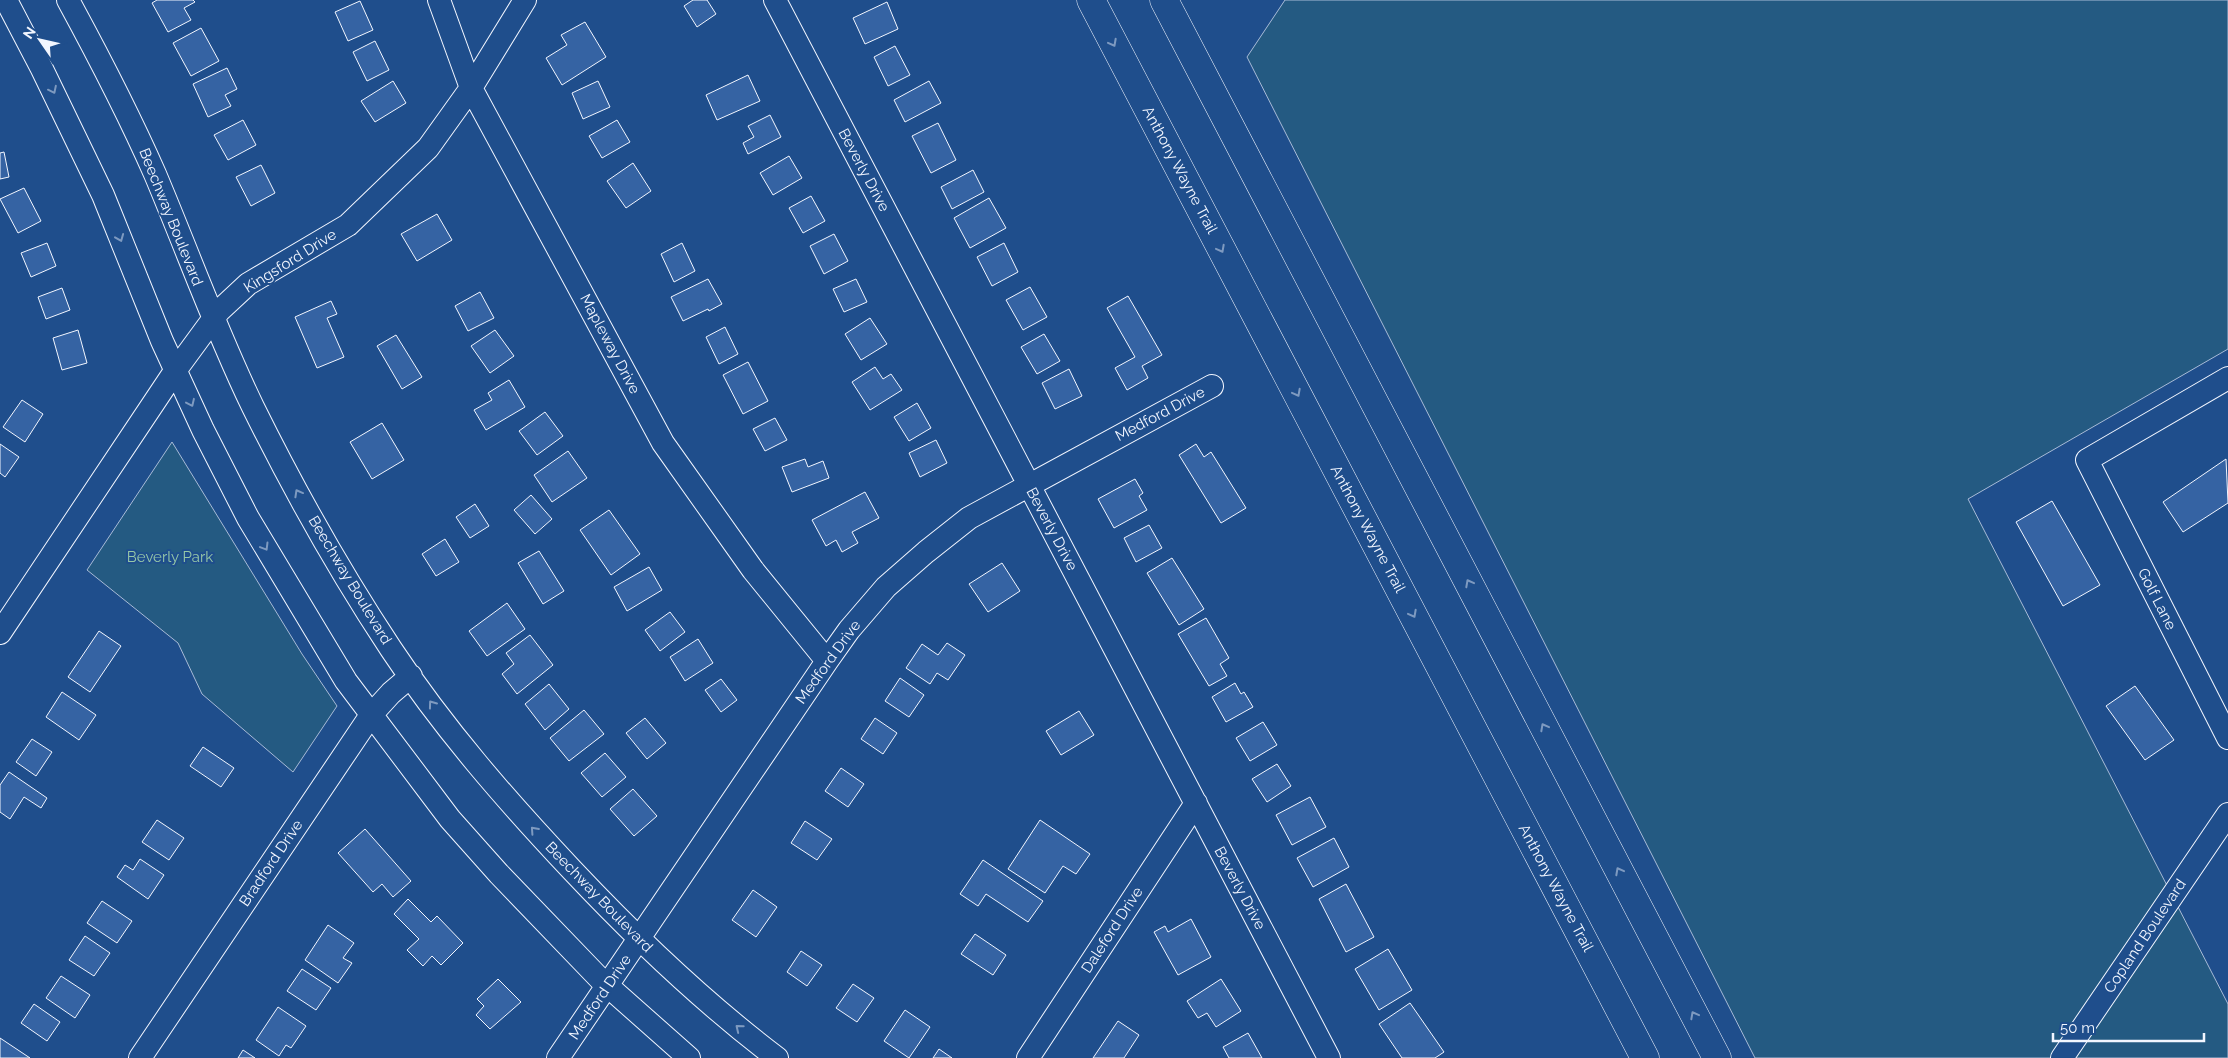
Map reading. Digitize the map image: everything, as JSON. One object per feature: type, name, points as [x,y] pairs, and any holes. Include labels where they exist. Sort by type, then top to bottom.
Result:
[{"type":"highway","name":"Anthony Wayne Trail","points":[[1091,0],[1644,1058]]},
{"type":"highway","points":[[1164,0],[1717,1058]]},
{"type":"street","name":"Beechway Boulevard","points":[[68,0],[154,173],[212,319],[253,406],[296,491],[392,650],[493,784],[639,940],[727,1019],[777,1058]]},
{"type":"street","name":"Mapleway Drive","points":[[439,0],[470,88],[663,443],[753,570],[827,661]]},
{"type":"street","name":"Kingsford Drive","points":[[0,634],[212,319],[248,284],[348,225],[428,148],[470,88],[525,0]]},
{"type":"street","name":"Beverly Drive","points":[[775,0],[1329,1058]]},
{"type":"street","points":[[6,5],[42,69],[103,195],[162,341],[203,430],[248,518],[346,681],[450,819],[499,874],[607,986],[689,1058]]},
{"type":"street","name":"Golf Lane","points":[[2228,378],[2087,460],[2221,713],[2228,738]]},
{"type":"street","name":"Medford Drive","points":[[558,1058],[827,661],[849,630],[886,587],[969,518],[1212,386]]},
{"type":"street","name":"Bradford Drive","points":[[140,1058],[371,716],[391,693],[411,676]]},
{"type":"street","name":"Daleford Drive","points":[[1028,1058],[1196,803]]},
{"type":"street","name":"Copland Boulevard","points":[[2062,1058],[2228,814]]},
{"type":"green space","points":[[1285,0],[2228,0],[2228,349],[1968,499],[2228,1004],[2228,1058],[1755,1058],[1247,57]]},
{"type":"green space","name":"Beverly Park","points":[[172,442],[302,654],[337,706],[293,772],[202,694],[178,643],[87,570]]},
{"type":"building","points":[[157,0],[193,0],[195,2],[184,8],[191,20],[168,32],[152,3]]},
{"type":"building","points":[[693,0],[707,0],[716,14],[697,27],[684,6]]},
{"type":"building","points":[[360,1],[373,30],[348,41],[335,12]]},
{"type":"building","points":[[887,2],[898,29],[865,44],[853,18]]},
{"type":"building","points":[[585,22],[606,57],[562,85],[546,58],[567,45],[561,35]]},
{"type":"building","points":[[201,28],[219,61],[191,76],[173,43]]},
{"type":"building","points":[[375,41],[389,70],[367,81],[353,52]]},
{"type":"building","points":[[895,46],[910,75],[888,86],[874,57]]},
{"type":"building","points":[[227,68],[237,89],[225,95],[231,106],[208,117],[193,84]]},
{"type":"building","points":[[748,75],[760,101],[717,120],[706,95]]},
{"type":"building","points":[[393,81],[406,103],[375,122],[361,101]]},
{"type":"building","points":[[598,81],[610,107],[583,119],[572,93]]},
{"type":"building","points":[[929,81],[941,103],[905,122],[894,100]]},
{"type":"building","points":[[770,115],[781,137],[748,154],[743,143],[754,137],[748,126]]},
{"type":"building","points":[[243,120],[256,145],[228,160],[214,135]]},
{"type":"building","points":[[617,120],[630,142],[602,158],[589,136]]},
{"type":"building","points":[[938,123],[956,160],[931,173],[912,136]]},
{"type":"building","points":[[4,152],[9,177],[0,179],[0,153]]},
{"type":"building","points":[[789,156],[802,178],[773,195],[760,173]]},
{"type":"building","points":[[633,163],[651,191],[626,208],[607,181]]},
{"type":"building","points":[[261,165],[275,193],[251,206],[236,177]]},
{"type":"building","points":[[973,170],[984,192],[952,209],[941,187]]},
{"type":"building","points":[[24,188],[41,221],[18,233],[0,199]]},
{"type":"building","points":[[811,196],[825,221],[803,233],[789,208]]},
{"type":"building","points":[[989,198],[1006,228],[970,248],[954,218]]},
{"type":"building","points":[[437,214],[452,240],[417,261],[401,234]]},
{"type":"building","points":[[834,234],[848,261],[824,274],[810,246]]},
{"type":"building","points":[[47,243],[56,266],[31,277],[21,253]]},
{"type":"building","points":[[682,243],[695,271],[674,282],[661,254]]},
{"type":"building","points":[[1004,243],[1018,272],[992,286],[977,257]]},
{"type":"building","points":[[708,279],[722,304],[683,321],[671,297]]},
{"type":"building","points":[[856,279],[867,302],[844,312],[833,289]]},
{"type":"building","points":[[1030,287],[1047,317],[1023,330],[1006,300]]},
{"type":"building","points":[[62,288],[70,310],[46,319],[38,297]]},
{"type":"building","points":[[480,292],[494,318],[468,331],[455,306]]},
{"type":"building","points":[[1128,296],[1162,355],[1142,366],[1148,378],[1127,390],[1115,368],[1135,357],[1107,308]]},
{"type":"building","points":[[331,301],[337,314],[327,318],[344,357],[317,368],[295,317]]},
{"type":"building","points":[[870,318],[887,344],[861,360],[845,334]]},
{"type":"building","points":[[725,327],[738,354],[719,364],[706,337]]},
{"type":"building","points":[[78,330],[87,363],[62,370],[53,338]]},
{"type":"building","points":[[495,330],[514,356],[490,373],[471,346]]},
{"type":"building","points":[[1044,334],[1060,361],[1037,374],[1021,347]]},
{"type":"building","points":[[396,335],[422,377],[402,389],[377,346]]},
{"type":"building","points":[[748,362],[768,401],[743,414],[723,375]]},
{"type":"building","points":[[875,367],[883,379],[891,374],[902,390],[870,410],[852,382]]},
{"type":"building","points":[[1069,369],[1082,396],[1055,409],[1042,383]]},
{"type":"building","points":[[509,380],[525,407],[486,430],[474,410],[492,400],[488,393]]},
{"type":"building","points":[[22,400],[43,414],[25,442],[3,427]]},
{"type":"building","points":[[917,403],[931,428],[909,441],[894,417]]},
{"type":"building","points":[[545,412],[563,436],[537,455],[519,431]]},
{"type":"building","points":[[775,418],[787,440],[765,451],[753,429]]},
{"type":"building","points":[[382,423],[404,460],[372,479],[350,442]]},
{"type":"building","points":[[936,440],[947,463],[920,477],[909,453]]},
{"type":"building","points":[[0,444],[19,457],[5,477],[0,473]]},
{"type":"building","points":[[1196,444],[1204,457],[1211,452],[1246,508],[1221,523],[1179,455]]},
{"type":"building","points":[[568,451],[587,478],[552,502],[534,475]]},
{"type":"building","points":[[805,459],[808,467],[823,461],[829,478],[792,492],[782,467]]},
{"type":"building","points":[[2226,459],[2228,503],[2183,532],[2163,502]]},
{"type":"building","points":[[1135,479],[1143,493],[1139,496],[1147,510],[1114,528],[1098,499]]},
{"type":"building","points":[[865,492],[879,518],[852,532],[858,543],[842,552],[836,540],[826,546],[812,520]]},
{"type":"building","points":[[531,495],[552,519],[535,534],[514,510]]},
{"type":"building","points":[[2052,501],[2100,585],[2063,606],[2016,522]]},
{"type":"building","points":[[475,504],[489,526],[470,538],[456,517]]},
{"type":"building","points":[[609,510],[640,554],[611,575],[580,530]]},
{"type":"building","points":[[1149,525],[1162,548],[1136,562],[1124,538]]},
{"type":"building","points":[[445,539],[459,562],[436,576],[422,554]]},
{"type":"building","points":[[539,551],[564,591],[543,604],[518,563]]},
{"type":"building","points":[[1172,558],[1204,609],[1179,625],[1147,573]]},
{"type":"building","points":[[1002,563],[1020,591],[988,612],[969,584]]},
{"type":"building","points":[[649,567],[662,590],[627,611],[614,587]]},
{"type":"building","points":[[507,603],[525,629],[487,656],[469,631]]},
{"type":"building","points":[[670,612],[685,632],[660,651],[645,630]]},
{"type":"building","points":[[1206,618],[1229,658],[1220,664],[1227,676],[1209,686],[1178,634]]},
{"type":"building","points":[[99,631],[121,646],[90,692],[68,677]]},
{"type":"building","points":[[530,635],[553,665],[517,694],[502,674],[514,664],[506,653]]},
{"type":"building","points":[[698,639],[713,663],[685,681],[670,657]]},
{"type":"building","points":[[947,643],[965,655],[948,680],[937,673],[930,684],[906,668],[922,644],[938,655]]},
{"type":"building","points":[[900,678],[924,695],[909,717],[885,701]]},
{"type":"building","points":[[721,679],[737,700],[721,712],[705,690]]},
{"type":"building","points":[[1235,683],[1241,694],[1244,692],[1253,707],[1226,722],[1212,697]]},
{"type":"building","points":[[549,684],[569,709],[545,730],[525,704]]},
{"type":"building","points":[[2135,686],[2174,740],[2145,760],[2106,706]]},
{"type":"building","points":[[62,692],[96,715],[79,740],[46,717]]},
{"type":"building","points":[[584,710],[604,734],[569,761],[550,738]]},
{"type":"building","points":[[1079,711],[1094,735],[1061,755],[1046,731]]},
{"type":"building","points":[[645,718],[666,743],[647,759],[626,733]]},
{"type":"building","points":[[875,718],[897,733],[883,754],[861,739]]},
{"type":"building","points":[[1263,722],[1277,745],[1250,761],[1236,738]]},
{"type":"building","points":[[32,739],[52,752],[36,776],[16,762]]},
{"type":"building","points":[[203,747],[234,768],[221,787],[190,766]]},
{"type":"building","points":[[605,753],[626,777],[602,797],[581,773]]},
{"type":"building","points":[[1277,764],[1291,786],[1267,802],[1252,779]]},
{"type":"building","points":[[841,768],[864,784],[848,807],[825,791]]},
{"type":"building","points":[[9,772],[47,798],[41,808],[24,797],[10,819],[0,812],[0,785]]},
{"type":"building","points":[[633,789],[657,816],[634,836],[610,809]]},
{"type":"building","points":[[1310,797],[1326,827],[1292,845],[1276,815]]},
{"type":"building","points":[[157,820],[184,838],[169,860],[142,842]]},
{"type":"building","points":[[1040,820],[1090,854],[1076,874],[1063,866],[1045,893],[1008,869]]},
{"type":"building","points":[[805,821],[832,839],[817,860],[791,843]]},
{"type":"building","points":[[365,829],[411,881],[393,897],[382,884],[373,892],[338,853]]},
{"type":"building","points":[[1334,838],[1349,867],[1313,887],[1297,858]]},
{"type":"building","points":[[140,859],[164,875],[148,899],[117,877],[125,865],[133,870]]},
{"type":"building","points":[[983,860],[1043,901],[1028,922],[986,894],[978,906],[960,894]]},
{"type":"building","points":[[1346,884],[1374,937],[1346,952],[1319,899]]},
{"type":"building","points":[[753,890],[777,907],[756,937],[732,920]]},
{"type":"building","points":[[408,899],[431,922],[437,916],[463,943],[441,965],[432,956],[423,966],[407,950],[419,939],[394,914]]},
{"type":"building","points":[[102,901],[132,921],[117,943],[87,923]]},
{"type":"building","points":[[1191,919],[1211,957],[1178,975],[1154,932],[1165,926],[1168,932]]},
{"type":"building","points":[[328,925],[354,943],[343,958],[352,963],[338,983],[305,960]]},
{"type":"building","points":[[975,934],[1006,955],[993,975],[961,954]]},
{"type":"building","points":[[85,936],[110,953],[94,976],[69,960]]},
{"type":"building","points":[[1388,949],[1412,990],[1379,1010],[1355,969]]},
{"type":"building","points":[[801,951],[822,965],[807,986],[787,972]]},
{"type":"building","points":[[302,969],[331,988],[316,1010],[287,991]]},
{"type":"building","points":[[61,976],[90,995],[75,1018],[46,998]]},
{"type":"building","points":[[498,979],[521,1002],[490,1029],[476,1015],[484,1006],[477,999]]},
{"type":"building","points":[[1221,979],[1241,1011],[1216,1027],[1207,1013],[1198,1018],[1187,1001]]},
{"type":"building","points":[[853,984],[874,998],[857,1022],[836,1008]]},
{"type":"building","points":[[1410,1003],[1444,1052],[1435,1058],[1402,1058],[1379,1024]]},
{"type":"building","points":[[34,1004],[60,1022],[47,1041],[21,1023]]},
{"type":"building","points":[[278,1007],[306,1026],[291,1048],[286,1045],[279,1056],[256,1040]]},
{"type":"building","points":[[905,1010],[930,1027],[909,1058],[884,1041]]},
{"type":"building","points":[[1118,1021],[1139,1035],[1124,1058],[1093,1058]]},
{"type":"building","points":[[1248,1033],[1262,1058],[1229,1058],[1223,1047]]},
{"type":"building","points":[[0,1038],[30,1058],[0,1058]]},
{"type":"building","points":[[939,1049],[952,1058],[933,1058]]},
{"type":"building","points":[[243,1050],[255,1058],[238,1058]]}]
